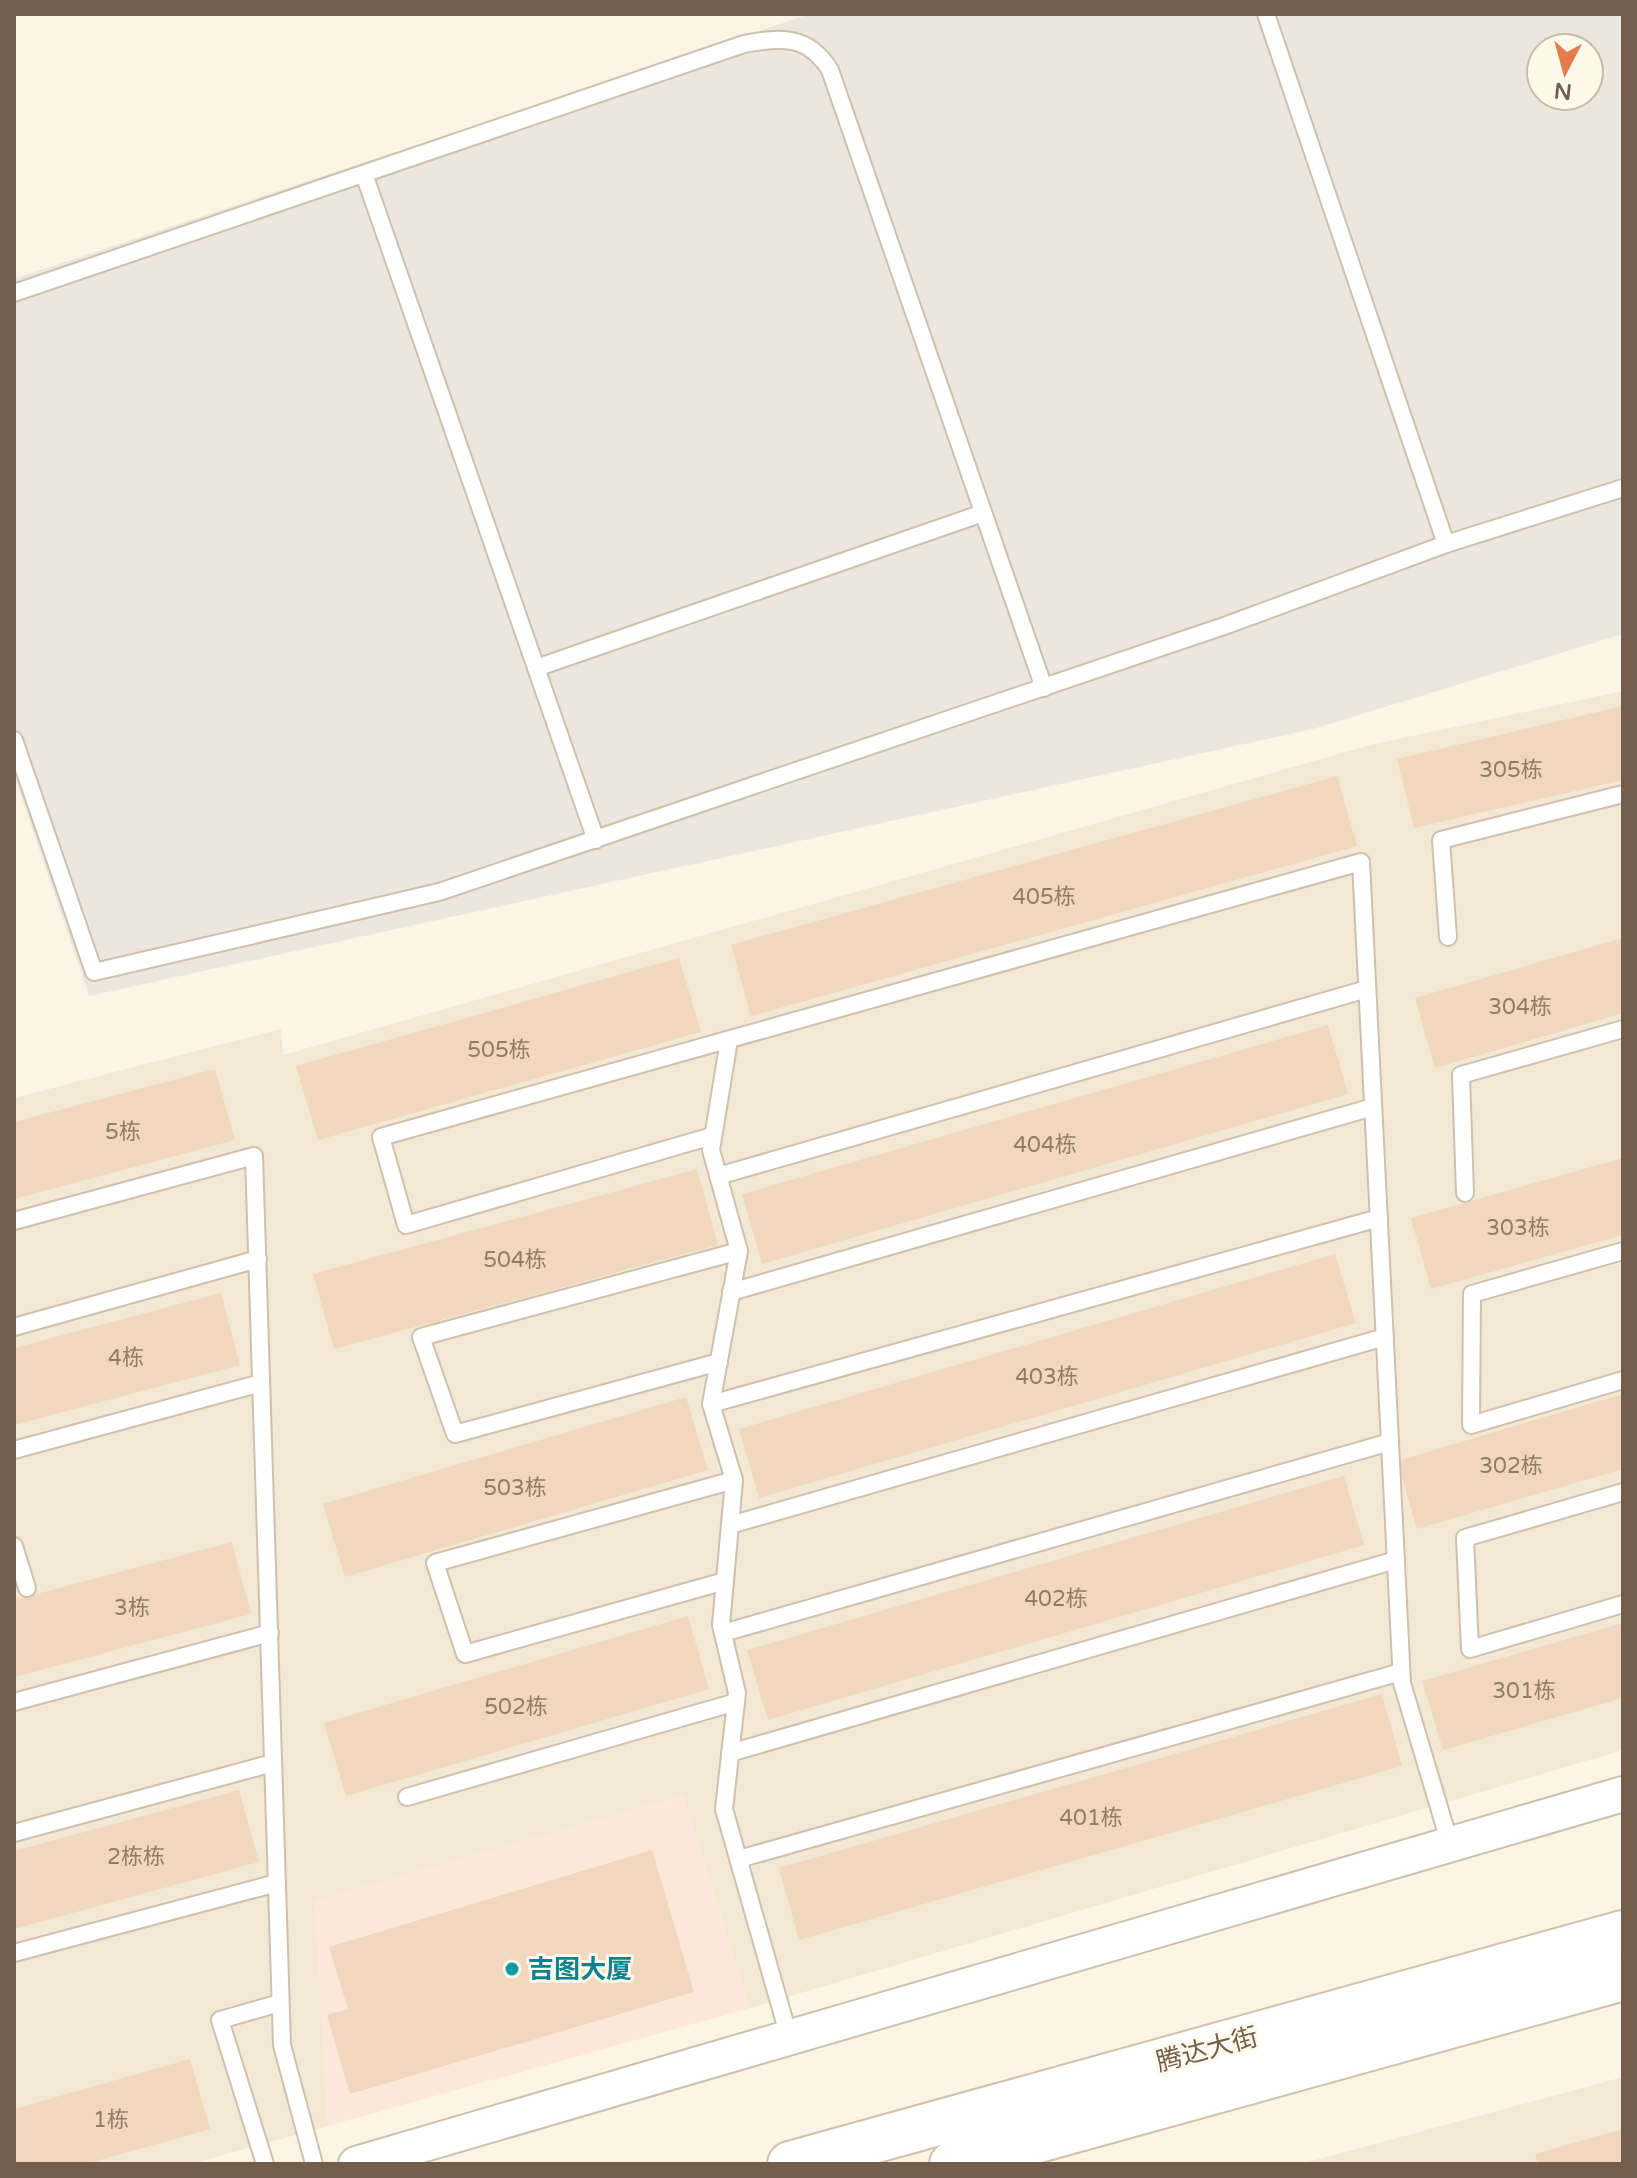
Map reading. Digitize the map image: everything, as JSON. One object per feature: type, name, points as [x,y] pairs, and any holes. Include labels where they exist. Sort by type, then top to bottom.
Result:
[{"type":"main road","name":"腾达大街","points":[[790,2164],[1623,1933]]},
{"type":"main road","name":"腾达大街","points":[[952,2164],[1044,2145],[1623,1978]]},
{"type":"street","points":[[356,2164],[1623,1794]]},
{"type":"lane","points":[[1266,14],[1446,544]]},
{"type":"lane","points":[[14,293],[744,44],[768,40],[798,41],[819,53],[830,70],[1044,688]]},
{"type":"lane","points":[[364,174],[596,840]]},
{"type":"lane","points":[[14,740],[94,972],[439,892],[1044,688],[1446,544],[1623,488]]},
{"type":"lane","points":[[536,668],[983,513]]},
{"type":"lane","points":[[1448,937],[1441,840],[1623,794]]},
{"type":"lane","points":[[712,1136],[406,1225],[381,1137],[1361,862],[1401,1672],[1450,1844]]},
{"type":"lane","points":[[718,1176],[1367,989]]},
{"type":"lane","points":[[1465,1193],[1461,1075],[1623,1029]]},
{"type":"lane","points":[[729,1040],[711,1150],[739,1251],[711,1404],[734,1480],[723,1633],[736,1702],[724,1809],[789,2037]]},
{"type":"lane","points":[[731,1292],[1373,1107]]},
{"type":"lane","points":[[14,1221],[254,1156],[282,2045],[314,2164]]},
{"type":"lane","points":[[711,1404],[1379,1218]]},
{"type":"lane","points":[[719,1362],[455,1434],[421,1337],[739,1251]]},
{"type":"lane","points":[[1623,1251],[1472,1294],[1471,1425],[1623,1380]]},
{"type":"lane","points":[[14,1327],[258,1259]]},
{"type":"lane","points":[[730,1525],[1385,1337]]},
{"type":"lane","points":[[14,1450],[261,1383]]},
{"type":"lane","points":[[723,1633],[1390,1442]]},
{"type":"lane","points":[[725,1581],[465,1654],[435,1563],[734,1480]]},
{"type":"lane","points":[[1623,1492],[1465,1538],[1470,1649],[1623,1604]]},
{"type":"lane","points":[[14,1546],[27,1588]]},
{"type":"lane","points":[[730,1753],[1396,1560]]},
{"type":"lane","points":[[14,1702],[270,1633]]},
{"type":"lane","points":[[739,1859],[1401,1672]]},
{"type":"lane","points":[[407,1797],[736,1702]]},
{"type":"lane","points":[[14,1833],[273,1763]]},
{"type":"lane","points":[[14,1953],[277,1883]]},
{"type":"lane","points":[[265,2164],[220,2020],[280,2003]]},
{"type":"shaded area","points":[[810,14],[1623,14],[1623,634],[1313,729],[89,996],[14,775],[14,279]]},
{"type":"shaded area","points":[[1623,691],[1623,1750],[750,2008],[683,1796],[315,1901],[328,2126],[190,2164],[14,2164],[14,1098],[281,1029],[283,1055],[1370,745]]},
{"type":"shaded area","points":[[684,1796],[750,2008],[328,2126],[314,1901]]},
{"type":"shaded area","points":[[1623,2077],[1623,2164],[1300,2164]]},
{"type":"building","points":[[1623,706],[1623,780],[1414,828],[1397,759]]},
{"type":"building","points":[[1337,776],[1357,846],[751,1016],[731,945]]},
{"type":"building","points":[[1623,938],[1623,1013],[1435,1068],[1415,998]]},
{"type":"building","points":[[679,958],[701,1032],[318,1140],[296,1066]]},
{"type":"building","points":[[1328,1025],[1348,1094],[762,1264],[742,1194]]},
{"type":"building","points":[[215,1069],[235,1140],[14,1199],[14,1122]]},
{"type":"building","points":[[1623,1158],[1623,1235],[1431,1289],[1411,1218]]},
{"type":"building","points":[[697,1169],[718,1245],[334,1349],[313,1274]]},
{"type":"building","points":[[1335,1254],[1356,1323],[759,1498],[739,1429]]},
{"type":"building","points":[[221,1293],[240,1365],[14,1425],[14,1348]]},
{"type":"building","points":[[1623,1394],[1623,1469],[1417,1529],[1397,1461]]},
{"type":"building","points":[[686,1397],[708,1470],[345,1577],[323,1504]]},
{"type":"building","points":[[1344,1476],[1364,1545],[768,1720],[747,1650]]},
{"type":"building","points":[[232,1542],[251,1614],[14,1677],[14,1600]]},
{"type":"building","points":[[688,1616],[709,1689],[346,1796],[324,1723]]},
{"type":"building","points":[[1623,1623],[1623,1698],[1443,1750],[1422,1681]]},
{"type":"building","points":[[1382,1694],[1402,1766],[799,1940],[779,1868]]},
{"type":"building","points":[[239,1790],[259,1862],[14,1929],[14,1851]]},
{"type":"building","name":"吉图大厦","points":[[652,1850],[694,1992],[350,2094],[327,2015],[348,2009],[329,1947]]},
{"type":"building","points":[[190,2059],[210,2129],[86,2164],[14,2164],[14,2109]]},
{"type":"building","points":[[1623,2129],[1623,2164],[1538,2164],[1535,2154]]},
{"type":"place","name":"吉图大厦","points":[[512,1969]]}]
